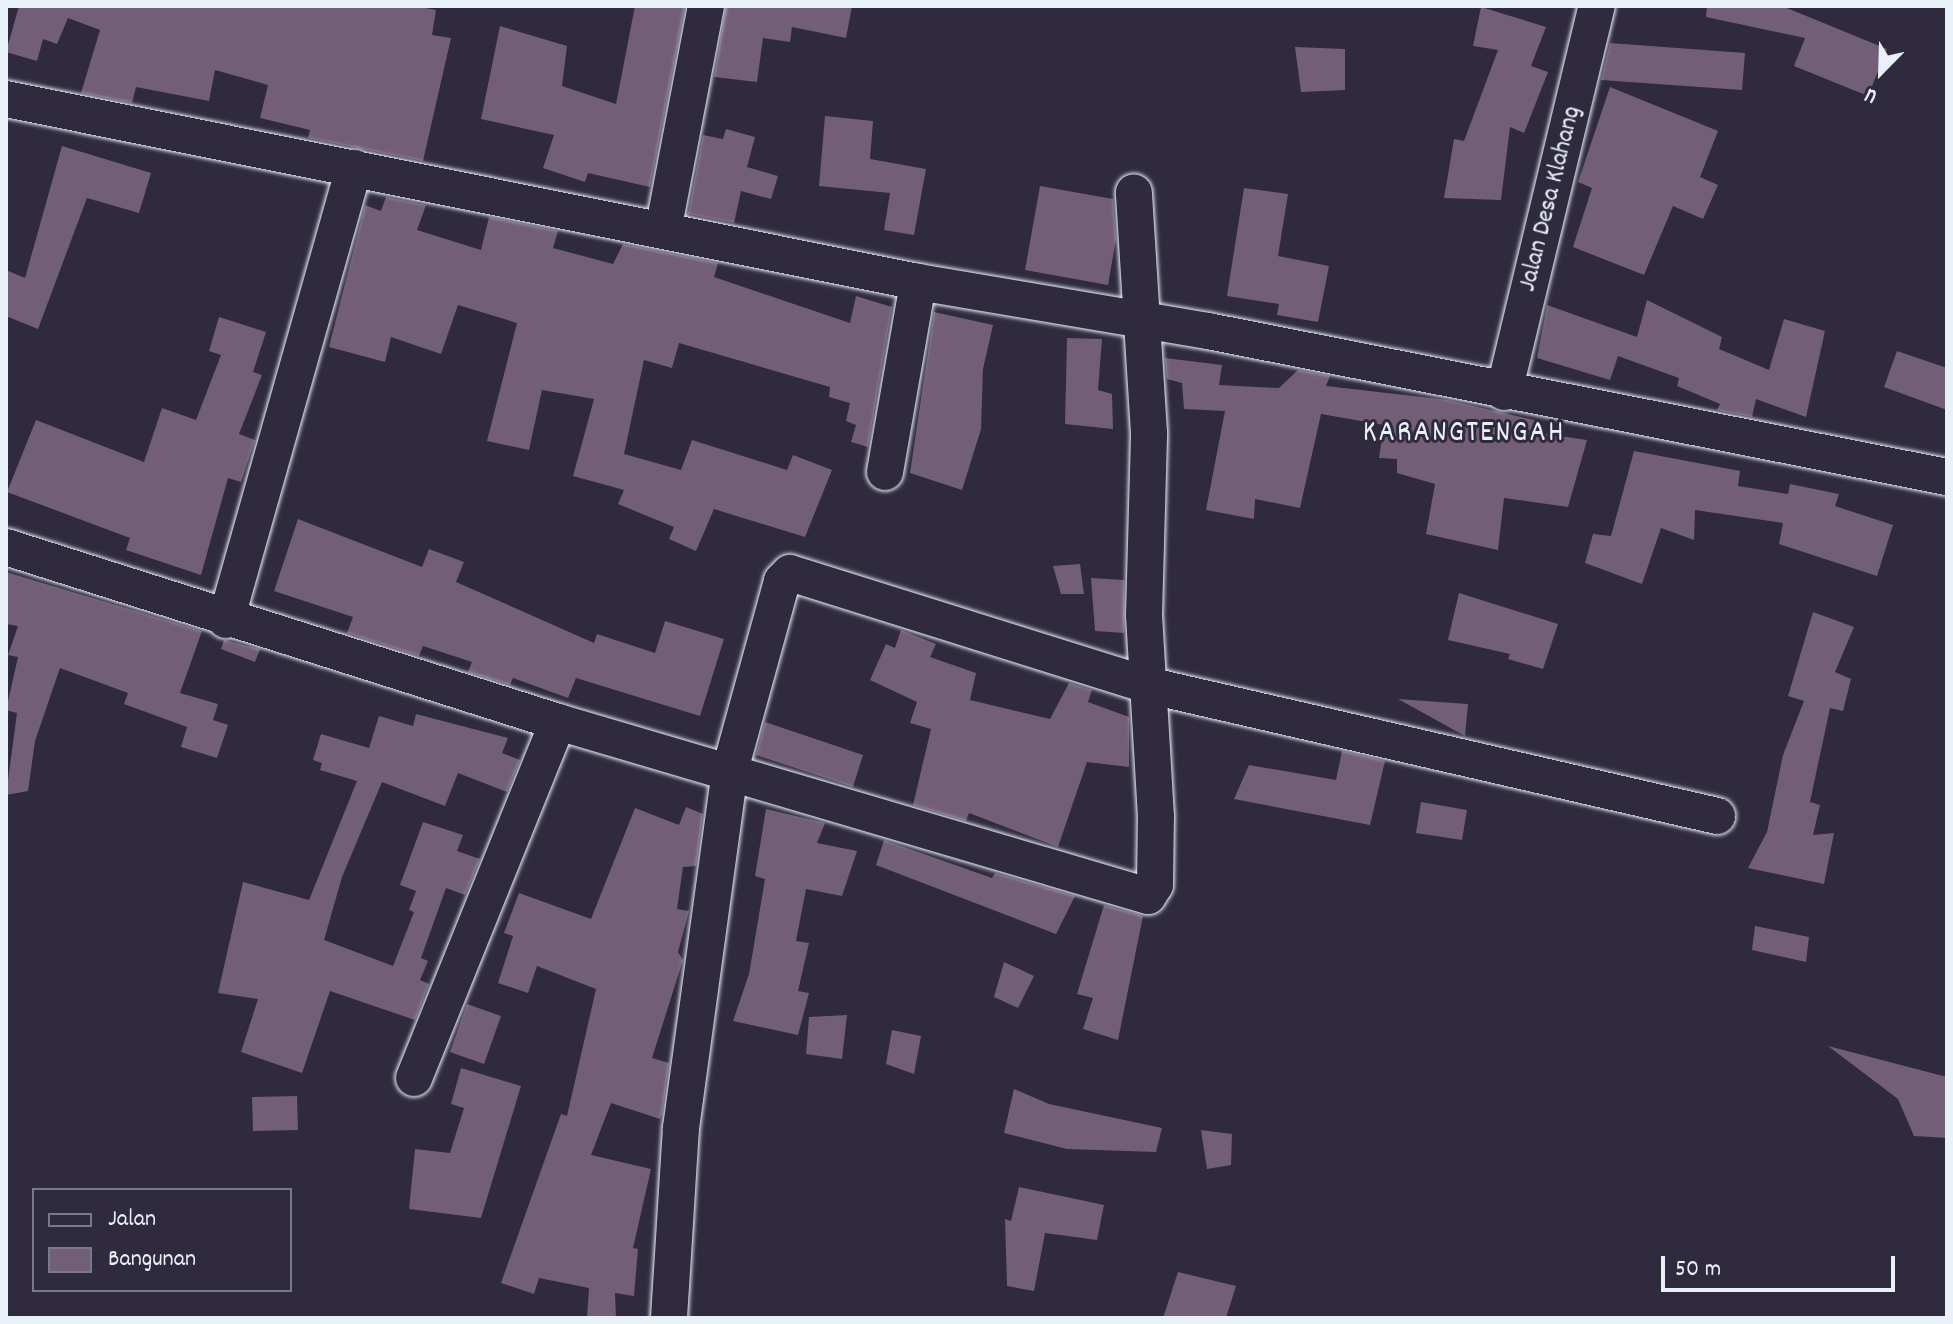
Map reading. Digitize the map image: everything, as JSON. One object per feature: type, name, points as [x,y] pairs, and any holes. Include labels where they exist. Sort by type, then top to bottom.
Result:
[{"type":"street","points":[[664,226],[706,6]]},
{"type":"street","name":"Jalan Desa Klahang","points":[[1504,392],[1597,6]]},
{"type":"street","points":[[6,99],[664,226],[918,282],[1947,477]]},
{"type":"street","points":[[226,620],[354,168]]},
{"type":"street","points":[[6,547],[226,620],[558,722],[730,770],[1148,896],[1155,885],[1156,817],[1147,685],[1146,323],[1134,192]]},
{"type":"street","points":[[885,472],[918,282]]},
{"type":"street","points":[[669,1318],[681,1128],[730,770],[782,581],[790,573],[1147,685],[1717,816]]},
{"type":"street","points":[[414,1078],[558,722]]},
{"type":"building","points":[[19,6],[414,6],[436,10],[432,35],[451,38],[423,161],[308,138],[310,130],[260,118],[268,85],[215,70],[209,101],[136,87],[132,103],[81,93],[100,30],[68,18],[57,44],[43,39],[37,61],[6,52]]},
{"type":"building","points":[[635,6],[685,6],[650,187],[588,173],[585,182],[543,168],[554,135],[481,119],[500,26],[567,46],[562,86],[616,104]]},
{"type":"building","points":[[726,6],[852,6],[846,38],[792,27],[790,42],[763,38],[757,82],[714,77]]},
{"type":"building","points":[[1707,6],[1782,6],[1887,49],[1868,96],[1794,66],[1805,38],[1706,17]]},
{"type":"building","points":[[1481,7],[1546,27],[1531,66],[1548,72],[1524,133],[1510,127],[1501,200],[1444,198],[1454,139],[1464,141],[1498,50],[1473,46]]},
{"type":"building","points":[[1610,43],[1745,53],[1742,90],[1601,80]]},
{"type":"building","points":[[1295,47],[1345,49],[1345,90],[1301,92]]},
{"type":"building","points":[[1610,87],[1718,131],[1700,177],[1718,185],[1703,219],[1673,206],[1644,275],[1573,247],[1592,188],[1578,182]]},
{"type":"building","points":[[825,116],[873,121],[870,159],[926,169],[914,235],[884,230],[890,193],[819,186]]},
{"type":"building","points":[[726,129],[755,137],[747,167],[778,176],[771,199],[741,191],[734,223],[688,214],[703,135],[723,139]]},
{"type":"building","points":[[62,146],[151,173],[139,213],[87,198],[38,329],[6,316],[6,270],[25,278]]},
{"type":"building","points":[[1040,186],[1113,199],[1116,239],[1108,285],[1025,270]]},
{"type":"building","points":[[1244,188],[1288,194],[1278,256],[1329,266],[1318,322],[1277,315],[1279,304],[1227,296]]},
{"type":"building","points":[[386,197],[426,205],[417,230],[481,250],[489,217],[558,231],[553,248],[613,264],[623,244],[718,263],[714,277],[850,323],[856,296],[892,307],[868,447],[851,442],[856,425],[846,421],[850,403],[829,397],[830,387],[679,343],[672,368],[644,360],[624,454],[681,470],[692,440],[787,470],[793,455],[832,470],[805,537],[714,509],[696,551],[669,539],[674,527],[618,504],[624,490],[573,476],[594,399],[542,390],[529,450],[487,441],[517,323],[458,305],[441,354],[391,337],[385,362],[329,347],[365,205],[381,211]]},
{"type":"building","points":[[1647,300],[1722,337],[1719,349],[1769,370],[1784,319],[1825,331],[1806,417],[1756,399],[1752,417],[1717,410],[1720,404],[1677,386],[1679,378],[1618,356],[1610,380],[1537,358],[1547,305],[1637,337]]},
{"type":"building","points":[[934,312],[993,325],[983,369],[981,429],[962,490],[910,473]]},
{"type":"building","points":[[219,317],[266,332],[253,372],[262,375],[239,434],[255,440],[241,482],[228,478],[201,575],[126,550],[130,538],[7,492],[36,420],[144,462],[162,408],[196,420],[221,355],[209,351]]},
{"type":"building","points":[[1067,338],[1102,339],[1098,390],[1112,394],[1113,429],[1065,424]]},
{"type":"building","points":[[1897,351],[1947,368],[1947,410],[1884,387]]},
{"type":"building","points":[[1165,358],[1222,365],[1219,385],[1279,388],[1298,370],[1330,376],[1326,386],[1448,400],[1542,422],[1539,433],[1587,440],[1568,507],[1504,498],[1498,550],[1426,534],[1435,484],[1397,473],[1397,459],[1379,458],[1384,425],[1321,414],[1300,508],[1255,499],[1254,519],[1206,510],[1225,411],[1184,409],[1182,383],[1167,379]]},
{"type":"building","points":[[1634,451],[1740,471],[1738,486],[1788,494],[1790,484],[1839,494],[1835,506],[1893,525],[1877,576],[1779,544],[1783,523],[1695,510],[1694,540],[1661,528],[1642,584],[1585,563],[1593,534],[1611,536]]},
{"type":"building","points":[[298,519],[422,567],[429,549],[464,562],[456,582],[594,643],[597,634],[655,653],[665,621],[724,639],[700,716],[576,678],[568,698],[513,678],[510,685],[468,672],[472,662],[423,646],[419,656],[347,633],[353,617],[274,591]]},
{"type":"building","points":[[1080,564],[1084,594],[1061,594],[1053,566]]},
{"type":"building","points":[[6,572],[202,631],[180,693],[218,704],[213,720],[228,725],[217,758],[181,747],[187,727],[124,704],[128,693],[60,668],[35,741],[28,791],[6,795],[17,713],[6,710],[18,657],[8,655],[18,626],[6,624]]},
{"type":"building","points":[[1091,578],[1124,580],[1124,633],[1095,631]]},
{"type":"building","points":[[1459,593],[1558,624],[1543,669],[1508,659],[1510,654],[1448,640]]},
{"type":"building","points":[[1813,612],[1854,627],[1835,672],[1851,679],[1843,711],[1830,708],[1810,802],[1820,805],[1813,835],[1834,833],[1824,884],[1748,868],[1767,832],[1783,755],[1804,701],[1788,696]]},
{"type":"building","points":[[901,630],[936,644],[930,657],[976,673],[970,700],[1050,719],[1069,683],[1092,690],[1088,702],[1129,717],[1129,767],[1087,762],[1058,847],[969,813],[966,821],[913,805],[931,729],[910,723],[917,702],[870,680],[886,644],[895,648]]},
{"type":"building","points":[[224,640],[260,649],[255,662],[221,649]]},
{"type":"building","points":[[1398,699],[1468,704],[1465,736]]},
{"type":"building","points":[[416,714],[508,738],[502,753],[520,760],[507,792],[458,773],[445,806],[382,782],[342,877],[324,940],[393,966],[414,912],[409,910],[416,891],[400,885],[423,822],[463,835],[457,851],[480,859],[465,895],[446,888],[421,958],[428,961],[420,980],[429,984],[415,1020],[330,991],[302,1073],[241,1052],[258,999],[218,993],[243,882],[309,900],[357,781],[320,770],[322,763],[313,760],[321,734],[369,748],[379,716],[413,726]]},
{"type":"building","points":[[765,722],[863,755],[853,787],[756,755]]},
{"type":"building","points":[[1342,751],[1385,761],[1370,825],[1234,799],[1249,765],[1336,780]]},
{"type":"building","points":[[1421,802],[1467,810],[1462,840],[1416,833]]},
{"type":"building","points":[[686,807],[703,814],[696,866],[683,867],[677,909],[689,911],[678,952],[683,960],[652,1058],[669,1063],[662,1114],[660,1119],[611,1103],[591,1155],[651,1169],[633,1248],[638,1249],[634,1296],[615,1293],[616,1318],[587,1318],[589,1288],[539,1278],[534,1294],[501,1283],[561,1114],[567,1116],[596,989],[537,966],[528,993],[498,983],[513,936],[504,933],[519,893],[591,919],[635,808],[679,825]]},
{"type":"building","points":[[766,809],[825,823],[817,843],[857,851],[842,896],[806,889],[796,941],[809,943],[798,991],[809,993],[798,1035],[733,1021],[749,974],[765,879],[755,876]]},
{"type":"building","points":[[884,840],[992,878],[995,873],[1075,896],[1056,934],[876,865]]},
{"type":"building","points":[[1104,905],[1143,916],[1118,1040],[1083,1029],[1093,998],[1077,994]]},
{"type":"building","points":[[1755,926],[1809,937],[1806,962],[1752,950]]},
{"type":"building","points":[[1004,962],[1034,976],[1018,1008],[994,997]]},
{"type":"building","points":[[467,1004],[501,1016],[484,1064],[450,1052]]},
{"type":"building","points":[[847,1015],[842,1059],[806,1054],[809,1017]]},
{"type":"building","points":[[892,1030],[921,1036],[914,1074],[886,1064]]},
{"type":"building","points":[[1828,1046],[1947,1077],[1947,1138],[1914,1136],[1898,1099]]},
{"type":"building","points":[[461,1068],[521,1086],[481,1218],[409,1209],[415,1149],[450,1153],[464,1108],[451,1104]]},
{"type":"building","points":[[1014,1089],[1049,1104],[1162,1128],[1156,1152],[1067,1149],[1004,1133]]},
{"type":"building","points":[[297,1096],[298,1130],[253,1131],[252,1097]]},
{"type":"building","points":[[1201,1130],[1232,1134],[1231,1165],[1207,1169]]},
{"type":"building","points":[[1019,1187],[1104,1205],[1097,1240],[1045,1233],[1034,1291],[1007,1286],[1005,1219],[1011,1221]]},
{"type":"building","points":[[1178,1272],[1236,1286],[1226,1318],[1163,1318]]},
{"type":"district","name":"KARANGTENGAH","points":[[1464,435]]}]
